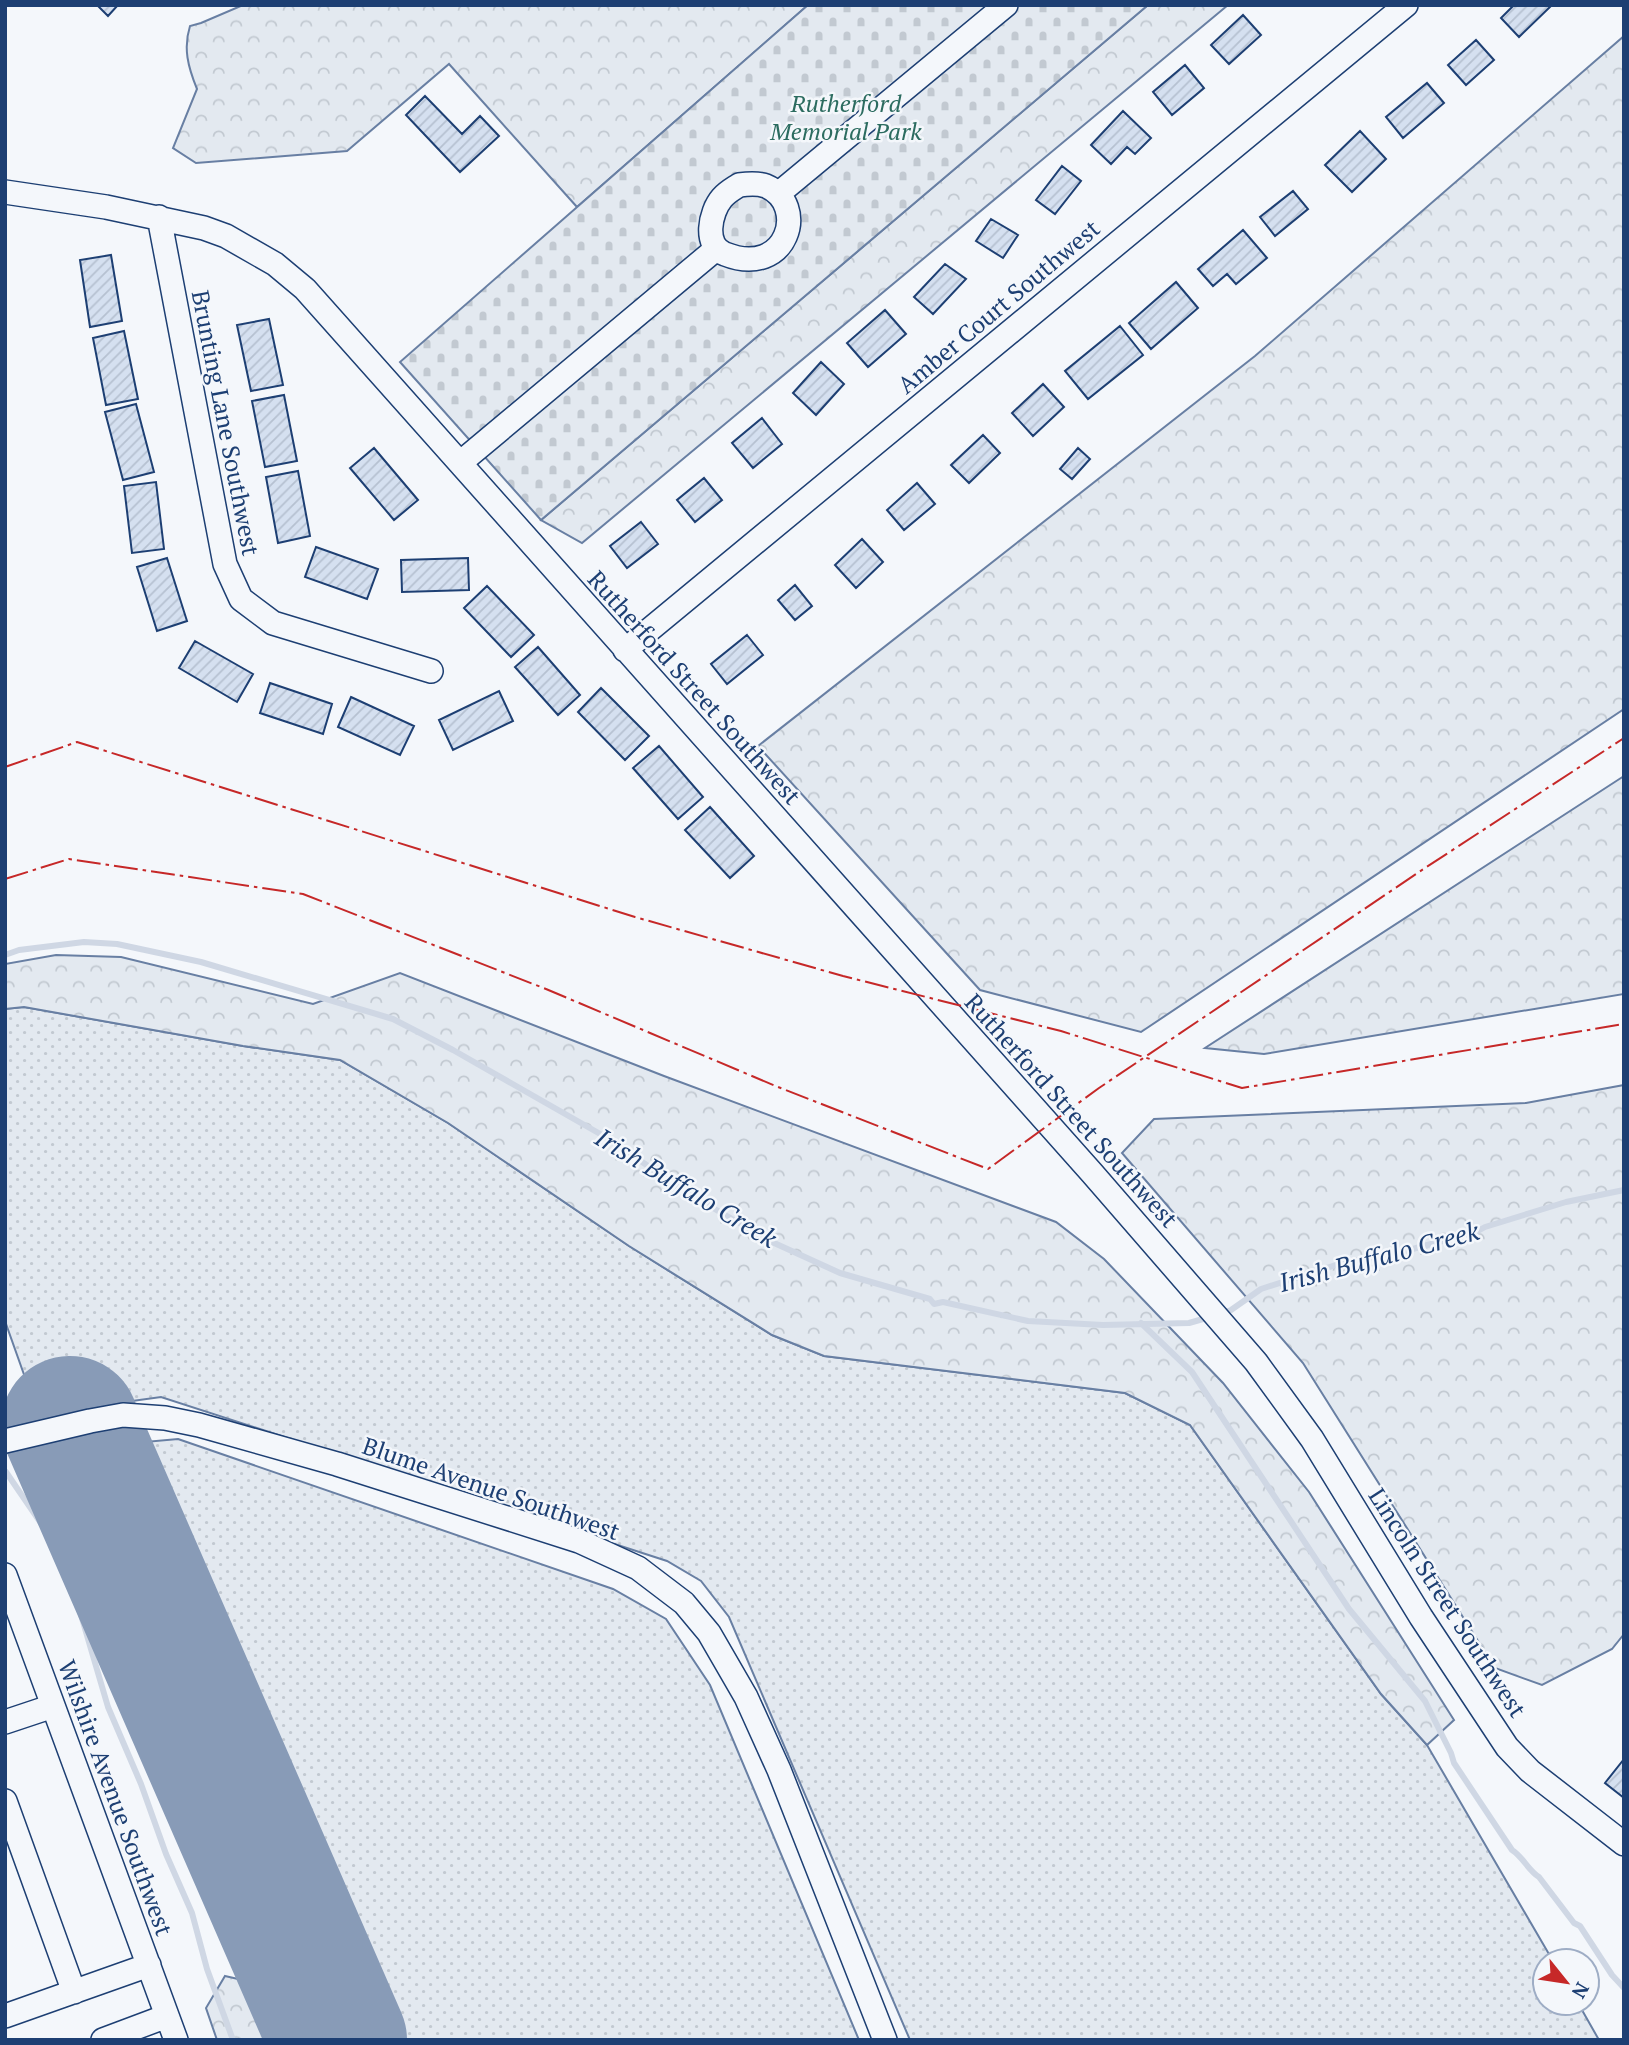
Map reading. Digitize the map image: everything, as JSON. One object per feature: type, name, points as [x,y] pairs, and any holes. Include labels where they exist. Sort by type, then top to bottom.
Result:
[{"type":"street","points":[[778,194],[1006,5]]},
{"type":"street","name":"Amber Court Southwest","points":[[625,650],[1406,5]]},
{"type":"street","points":[[739,185],[765,185],[785,202],[789,224],[786,236],[771,255],[745,260],[723,254],[716,249],[710,224],[720,200],[728,192],[739,185]]},
{"type":"street","name":"Rutherford Street Southwest","points":[[5,192],[159,217],[226,236],[275,264],[305,289],[1165,1256],[1256,1362]]},
{"type":"street","name":"Brunting Lane Southwest","points":[[159,217],[225,564],[241,599],[273,623],[431,671]]},
{"type":"street","points":[[460,463],[716,249]]},
{"type":"street","name":"Lincoln Street Southwest","points":[[1256,1362],[1312,1439],[1421,1617],[1507,1746],[1530,1771],[1624,1844]]},
{"type":"street","name":"Blume Avenue Southwest","points":[[5,1441],[123,1415],[199,1425],[337,1464],[566,1537],[638,1568],[684,1603],[709,1633],[746,1697],[779,1770],[885,2040]]},
{"type":"street","name":"Wilshire Avenue Southwest","points":[[5,1575],[176,2040]]},
{"type":"street","points":[[5,1722],[54,1706]]},
{"type":"street","points":[[5,1801],[74,1992]]},
{"type":"street","points":[[5,2016],[149,1965]]},
{"type":"street","points":[[103,2040],[167,2016]]},
{"type":"green space","points":[[243,5],[808,5],[577,207],[449,64],[347,151],[196,163],[173,148],[197,89],[188,57],[190,26]]},
{"type":"green space","name":"Rutherford Memorial Park","points":[[808,5],[1148,5],[541,520],[400,362]]},
{"type":"green space","points":[[1148,5],[1228,5],[582,543],[541,520]]},
{"type":"green space","points":[[1624,36],[1624,709],[1141,1032],[980,990],[758,746],[1255,356]]},
{"type":"green space","points":[[1624,776],[1624,994],[1264,1054],[1205,1048]]},
{"type":"green space","points":[[56,955],[121,957],[313,1004],[400,973],[664,1076],[1056,1222],[1104,1259],[1223,1383],[1309,1492],[1454,1720],[1427,1745],[1381,1694],[1190,1425],[1125,1393],[824,1356],[772,1335],[629,1246],[448,1123],[340,1060],[243,1046],[24,1007],[5,1009],[5,964]]},
{"type":"green space","points":[[24,1007],[243,1046],[340,1060],[448,1123],[629,1246],[772,1335],[824,1356],[1125,1393],[1190,1425],[1381,1694],[1427,1745],[1545,1947],[1531,1947],[1531,2017],[1586,2017],[1599,2040],[910,2040],[729,1617],[701,1581],[667,1561],[161,1397],[38,1414],[5,1321],[5,1009]]},
{"type":"green space","points":[[1624,1085],[1624,1634],[1612,1649],[1542,1685],[1495,1668],[1303,1363],[1122,1153],[1154,1119],[1526,1103]]},
{"type":"green space","points":[[178,1439],[613,1589],[666,1619],[710,1685],[859,2040],[377,2040],[111,1445]]},
{"type":"green space","points":[[225,1976],[251,1982],[280,1999],[296,2040],[217,2040],[206,2008]]},
{"type":"building","points":[[97,5],[118,5],[108,16]]},
{"type":"building","points":[[1514,5],[1552,5],[1519,37],[1501,18]]},
{"type":"building","points":[[1243,15],[1261,35],[1229,64],[1211,45]]},
{"type":"building","points":[[1476,40],[1494,60],[1466,85],[1448,65]]},
{"type":"building","points":[[1185,65],[1204,88],[1172,115],[1153,92]]},
{"type":"building","points":[[1427,83],[1444,103],[1403,138],[1386,117]]},
{"type":"building","points":[[425,96],[462,134],[480,116],[499,136],[460,172],[406,115]]},
{"type":"building","points":[[1123,111],[1151,138],[1135,154],[1127,147],[1111,164],[1091,145]]},
{"type":"building","points":[[1360,131],[1386,159],[1352,192],[1325,165]]},
{"type":"building","points":[[1062,166],[1081,181],[1055,214],[1036,200]]},
{"type":"building","points":[[1293,191],[1308,209],[1275,236],[1260,217]]},
{"type":"building","points":[[991,219],[1018,235],[1003,258],[976,241]]},
{"type":"building","points":[[1243,230],[1267,258],[1236,284],[1227,274],[1213,286],[1198,269]]},
{"type":"building","points":[[111,255],[122,321],[90,327],[80,260]]},
{"type":"building","points":[[945,264],[966,279],[933,314],[914,297]]},
{"type":"building","points":[[1176,282],[1198,308],[1151,349],[1129,323]]},
{"type":"building","points":[[885,310],[906,334],[868,367],[847,343]]},
{"type":"building","points":[[269,319],[283,385],[251,391],[237,325]]},
{"type":"building","points":[[1120,326],[1143,355],[1088,399],[1065,371]]},
{"type":"building","points":[[124,331],[138,399],[106,405],[93,338]]},
{"type":"building","points":[[821,362],[844,384],[816,415],[793,393]]},
{"type":"building","points":[[1043,384],[1064,407],[1033,436],[1012,413]]},
{"type":"building","points":[[284,395],[297,461],[265,467],[252,401]]},
{"type":"building","points":[[136,404],[154,472],[123,480],[105,412]]},
{"type":"building","points":[[762,418],[782,444],[753,468],[732,443]]},
{"type":"building","points":[[983,435],[1000,453],[969,483],[951,465]]},
{"type":"building","points":[[374,448],[418,500],[394,520],[350,468]]},
{"type":"building","points":[[1078,448],[1090,459],[1072,479],[1060,469]]},
{"type":"building","points":[[298,471],[310,536],[278,543],[266,477]]},
{"type":"building","points":[[704,478],[722,500],[695,522],[677,500]]},
{"type":"building","points":[[156,482],[164,549],[132,553],[124,486]]},
{"type":"building","points":[[917,483],[935,504],[904,530],[887,510]]},
{"type":"building","points":[[641,522],[658,544],[627,568],[610,546]]},
{"type":"building","points":[[862,539],[883,562],[856,588],[835,565]]},
{"type":"building","points":[[316,547],[378,569],[367,599],[305,577]]},
{"type":"building","points":[[167,558],[187,621],[157,631],[137,567]]},
{"type":"building","points":[[468,558],[469,590],[402,592],[401,560]]},
{"type":"building","points":[[795,585],[812,606],[795,620],[778,600]]},
{"type":"building","points":[[487,586],[534,635],[511,657],[464,608]]},
{"type":"building","points":[[747,635],[763,655],[727,684],[711,664]]},
{"type":"building","points":[[195,641],[253,674],[237,702],[179,668]]},
{"type":"building","points":[[538,647],[580,695],[558,715],[515,667]]},
{"type":"building","points":[[270,683],[332,704],[323,734],[260,713]]},
{"type":"building","points":[[601,688],[649,736],[625,760],[578,712]]},
{"type":"building","points":[[499,691],[513,721],[453,750],[439,720]]},
{"type":"building","points":[[351,697],[414,726],[400,755],[338,727]]},
{"type":"building","points":[[659,746],[703,797],[678,819],[633,768]]},
{"type":"building","points":[[710,807],[754,856],[730,878],[685,830]]},
{"type":"building","points":[[1624,1759],[1624,1798],[1605,1783]]},
{"type":"waterway","name":"Irish Buffalo Creek","points":[[5,955],[19,950],[84,942],[117,944],[201,962],[393,1019],[609,1139],[687,1193],[772,1242],[840,1273],[930,1299],[934,1304],[943,1302],[1028,1321],[1103,1325],[1189,1323],[1210,1317]]},
{"type":"waterway","name":"Irish Buffalo Creek","points":[[1220,1314],[1231,1310],[1261,1289],[1342,1263],[1405,1251],[1476,1232],[1566,1202],[1624,1190]]},
{"type":"waterway","points":[[1141,1323],[1192,1372],[1349,1609],[1425,1701],[1454,1763],[1512,1850],[1539,1877],[1574,1923],[1580,1926],[1612,1975],[1624,1988]]},
{"type":"waterway","points":[[6,1472],[51,1538],[76,1598],[108,1707],[192,1913],[207,1969],[233,2040]]},
{"type":"runway","points":[[70,1425],[338,2040]]},
{"type":"power","points":[[5,879],[69,859],[303,894],[546,989],[778,1087],[988,1169],[1099,1088],[1425,868],[1624,738]]},
{"type":"power","points":[[5,767],[77,742],[635,917],[843,976],[1061,1031],[1242,1088],[1624,1024]]}]
